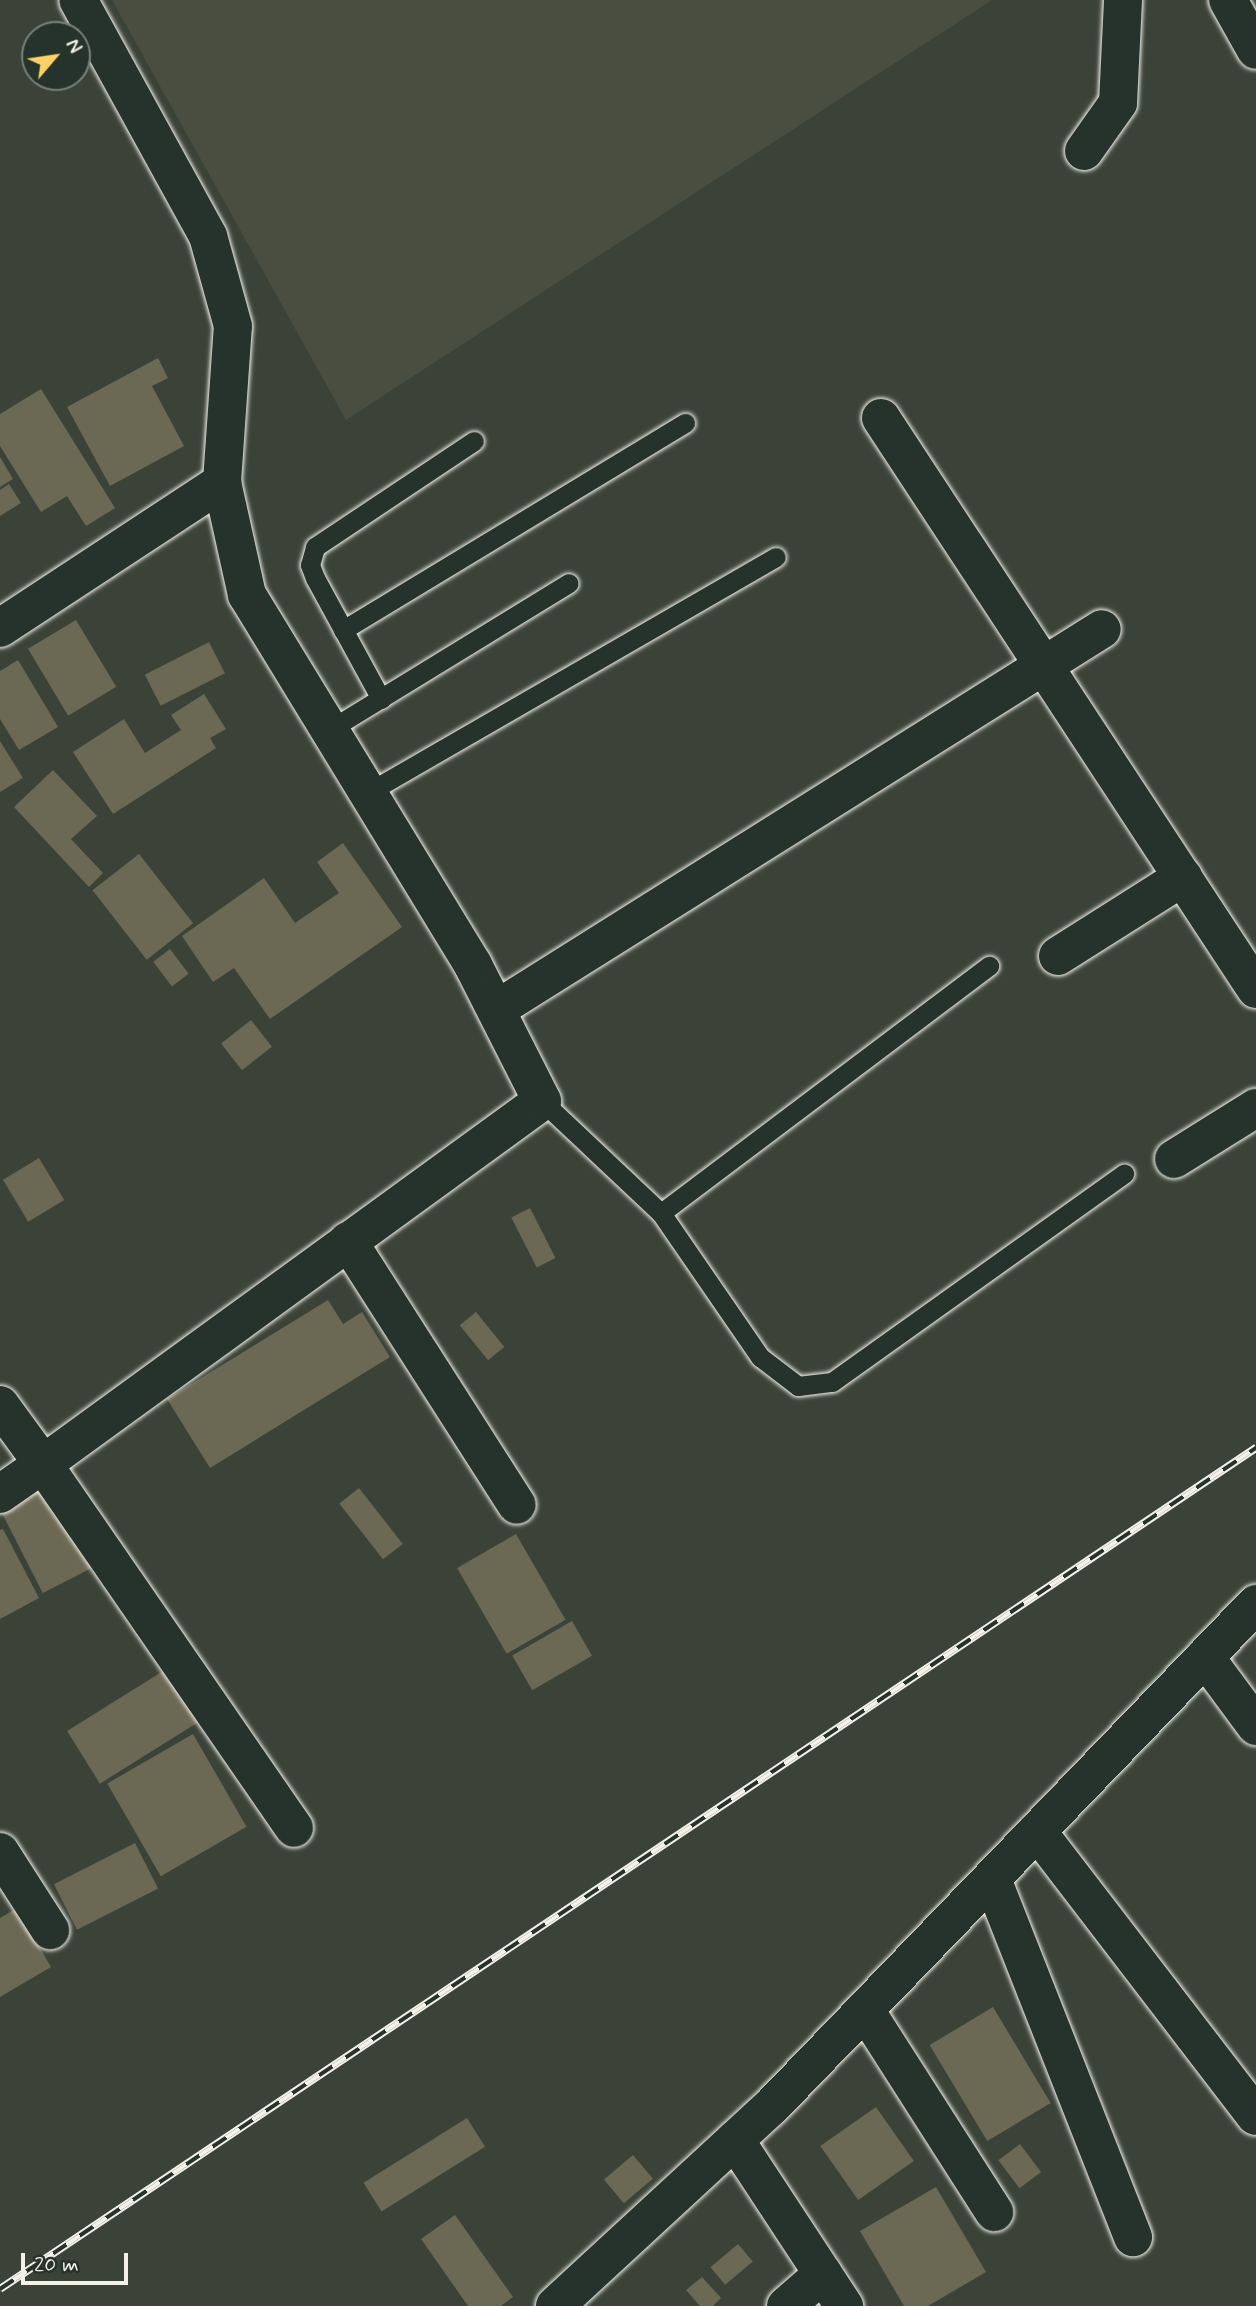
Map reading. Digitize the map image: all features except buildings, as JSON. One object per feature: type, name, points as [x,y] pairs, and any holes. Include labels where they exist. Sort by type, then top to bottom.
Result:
[{"type":"street","points":[[0,1494],[542,1101],[498,1009],[247,595],[222,482],[233,326],[208,236],[78,0]]},
{"type":"street","points":[[1084,152],[1118,103],[1123,0]]},
{"type":"street","points":[[1228,0],[1256,50]]},
{"type":"street","points":[[881,418],[1256,989]]},
{"type":"street","points":[[4,618],[222,482]]},
{"type":"street","points":[[498,1009],[1102,629]]},
{"type":"street","points":[[1058,956],[1183,877]]},
{"type":"street","points":[[1174,1159],[1256,1108]]},
{"type":"street","points":[[348,1241],[517,1505]]},
{"type":"street","points":[[0,1405],[293,1828]]},
{"type":"street","points":[[555,2306],[735,2140],[1256,1604]]},
{"type":"street","points":[[1205,1657],[1256,1726]]},
{"type":"street","points":[[1037,1831],[1256,2116]]},
{"type":"street","points":[[0,1852],[50,1930]]},
{"type":"street","points":[[992,1878],[1133,2236]]},
{"type":"street","points":[[864,2010],[994,2212]]},
{"type":"street","points":[[735,2140],[844,2306]]},
{"type":"street","points":[[786,2306],[823,2274]]},
{"type":"lane","points":[[344,630],[685,424]]},
{"type":"lane","points":[[381,699],[310,565],[315,547],[474,441]]},
{"type":"lane","points":[[367,793],[776,557]]},
{"type":"lane","points":[[329,730],[569,583]]},
{"type":"lane","points":[[661,1213],[989,966]]},
{"type":"lane","points":[[542,1101],[661,1213],[760,1357],[799,1386],[832,1382],[1124,1174]]},
{"type":"shaded area","points":[[112,0],[992,0],[346,420]]},
{"type":"railway","points":[[0,2289],[1256,1448]]}]
